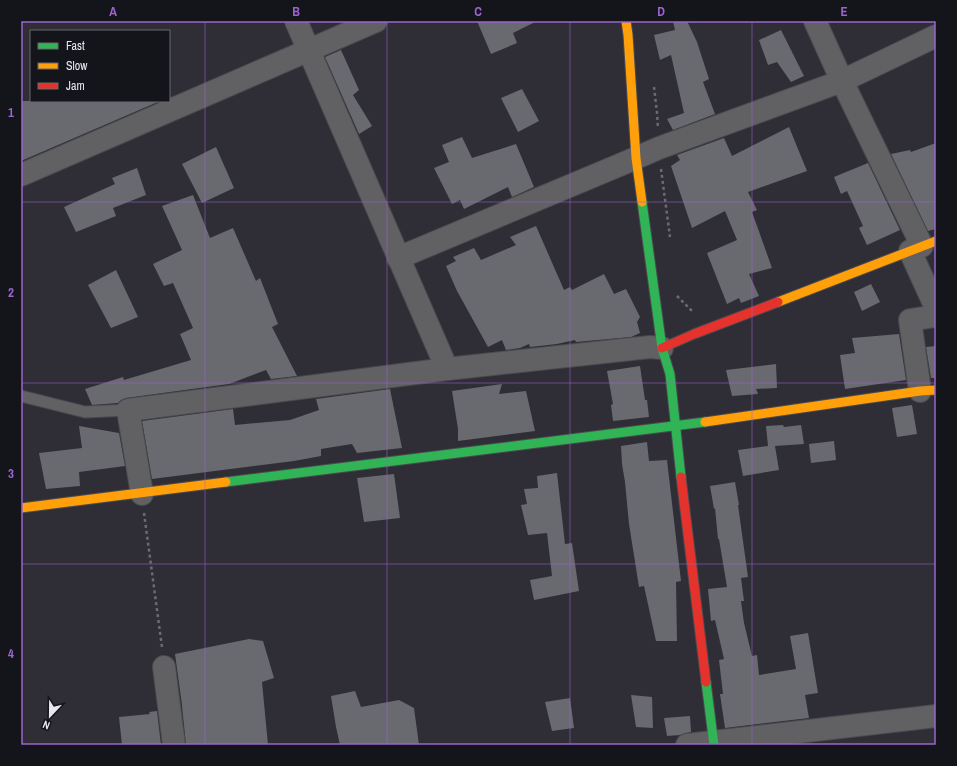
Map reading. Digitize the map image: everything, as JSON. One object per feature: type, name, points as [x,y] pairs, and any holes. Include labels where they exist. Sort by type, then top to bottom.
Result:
[{"type":"street","points":[[296,21],[447,369]]},
{"type":"street","points":[[21,175],[376,21]]},
{"type":"street","points":[[626,21],[636,158],[662,348],[670,374],[714,743]]},
{"type":"street","points":[[815,21],[842,81],[923,246],[936,308]]},
{"type":"street","points":[[398,258],[659,148],[842,81],[936,36]]},
{"type":"street","points":[[142,494],[128,410],[447,369],[650,347],[662,348],[923,246]]},
{"type":"street","points":[[21,508],[676,426],[928,390],[910,320],[936,316]]},
{"type":"street","points":[[164,668],[174,745]]},
{"type":"street","points":[[686,745],[714,743],[936,716]]},
{"type":"lane","points":[[21,396],[85,412],[128,410]]},
{"type":"path","points":[[653,82],[670,242]]},
{"type":"path","points":[[677,296],[710,328]]},
{"type":"path","points":[[142,494],[164,668]]},
{"type":"building","points":[[477,21],[537,21],[513,33],[517,43],[491,54]]},
{"type":"building","points":[[673,21],[687,21],[697,42],[709,79],[703,82],[715,114],[673,130],[667,119],[684,113],[671,55],[660,60],[654,35],[675,30]]},
{"type":"building","points":[[781,30],[804,76],[791,82],[777,62],[768,65],[759,40]]},
{"type":"building","points":[[341,50],[359,90],[353,95],[372,126],[359,134],[325,57]]},
{"type":"building","points":[[522,89],[539,121],[518,132],[501,98]]},
{"type":"building","points":[[21,101],[158,102],[21,161]]},
{"type":"building","points":[[789,127],[807,171],[748,192],[757,210],[752,212],[772,268],[749,274],[759,296],[741,303],[739,298],[727,304],[707,253],[737,240],[725,211],[692,228],[671,166],[680,160],[677,155],[724,138],[732,156]]},
{"type":"building","points":[[462,137],[472,158],[516,144],[534,187],[512,197],[508,187],[464,209],[460,200],[452,204],[434,168],[449,162],[442,145]]},
{"type":"building","points":[[936,143],[936,229],[928,231],[891,154],[910,150],[911,152]]},
{"type":"building","points":[[216,147],[234,188],[202,203],[182,164]]},
{"type":"building","points":[[868,163],[900,230],[867,245],[859,228],[863,226],[847,191],[841,194],[834,177]]},
{"type":"building","points":[[137,168],[146,195],[113,208],[116,216],[76,232],[64,207],[115,184],[112,178]]},
{"type":"building","points":[[193,195],[210,238],[233,228],[256,281],[260,278],[278,324],[272,327],[297,376],[271,379],[266,370],[229,384],[126,398],[118,403],[92,405],[85,389],[123,377],[124,380],[191,360],[180,334],[193,328],[173,283],[164,286],[153,264],[182,250],[162,206]]},
{"type":"building","points":[[536,226],[564,290],[570,287],[572,290],[604,274],[614,294],[626,289],[640,317],[637,322],[640,333],[631,337],[576,342],[575,340],[530,347],[529,344],[520,348],[506,350],[502,340],[488,347],[457,291],[446,266],[456,261],[453,257],[474,248],[481,260],[516,245],[510,237]]},
{"type":"building","points":[[116,270],[138,317],[111,328],[88,285]]},
{"type":"building","points":[[871,284],[880,302],[862,311],[854,292]]},
{"type":"building","points":[[899,334],[906,380],[845,389],[840,355],[855,353],[852,338]]},
{"type":"building","points":[[936,346],[936,378],[931,378],[926,347]]},
{"type":"building","points":[[776,364],[777,388],[756,389],[758,394],[732,396],[726,370]]},
{"type":"building","points":[[640,366],[649,417],[613,421],[611,405],[613,404],[607,371]]},
{"type":"building","points":[[502,384],[499,394],[526,391],[535,431],[458,441],[458,429],[452,391]]},
{"type":"building","points":[[390,389],[402,448],[357,453],[352,444],[321,449],[321,456],[294,461],[152,479],[142,421],[233,409],[235,425],[290,420],[319,410],[316,399]]},
{"type":"building","points":[[912,405],[917,434],[897,437],[892,408]]},
{"type":"building","points":[[783,425],[784,427],[801,425],[804,444],[775,446],[779,470],[743,476],[738,450],[768,446],[766,426]]},
{"type":"building","points":[[79,426],[119,433],[125,466],[79,472],[80,486],[46,489],[39,453],[82,448]]},
{"type":"building","points":[[834,441],[836,460],[811,463],[809,444]]},
{"type":"building","points":[[647,442],[649,461],[667,460],[681,581],[676,582],[677,641],[656,641],[644,586],[639,587],[629,524],[621,446]]},
{"type":"building","points":[[557,473],[565,544],[572,543],[579,591],[534,600],[530,580],[552,576],[547,533],[528,535],[521,505],[527,504],[524,489],[538,488],[537,476]]},
{"type":"building","points":[[394,474],[400,518],[364,522],[357,478]]},
{"type":"building","points":[[735,482],[748,577],[741,578],[744,601],[741,601],[744,623],[752,656],[757,655],[759,675],[796,669],[790,636],[808,633],[818,693],[805,695],[809,718],[725,728],[720,694],[723,694],[719,660],[724,659],[715,620],[711,621],[708,589],[727,587],[718,539],[715,508],[714,509],[710,486]]},
{"type":"building","points":[[249,639],[263,641],[274,678],[262,682],[268,745],[186,745],[175,654]]},
{"type":"building","points":[[355,691],[361,707],[399,700],[414,708],[419,745],[340,745],[331,696]]},
{"type":"building","points":[[631,695],[652,697],[653,728],[636,727]]},
{"type":"building","points":[[570,698],[574,728],[552,731],[545,702]]},
{"type":"building","points":[[157,711],[161,745],[122,745],[119,717],[150,714],[149,712]]},
{"type":"building","points":[[690,716],[691,732],[667,736],[664,718]]},
{"type":"traffic: fast","points":[[642,202],[662,348],[670,374],[681,477]]},
{"type":"traffic: fast","points":[[226,482],[705,422]]},
{"type":"traffic: fast","points":[[706,682],[714,745]]},
{"type":"traffic: slow","points":[[626,21],[636,158],[642,202]]},
{"type":"traffic: slow","points":[[778,302],[936,241]]},
{"type":"traffic: slow","points":[[705,422],[920,391],[936,390]]},
{"type":"traffic: slow","points":[[21,508],[226,482]]},
{"type":"traffic: jam","points":[[662,348],[694,334],[778,302]]},
{"type":"traffic: jam","points":[[681,477],[706,682]]}]
